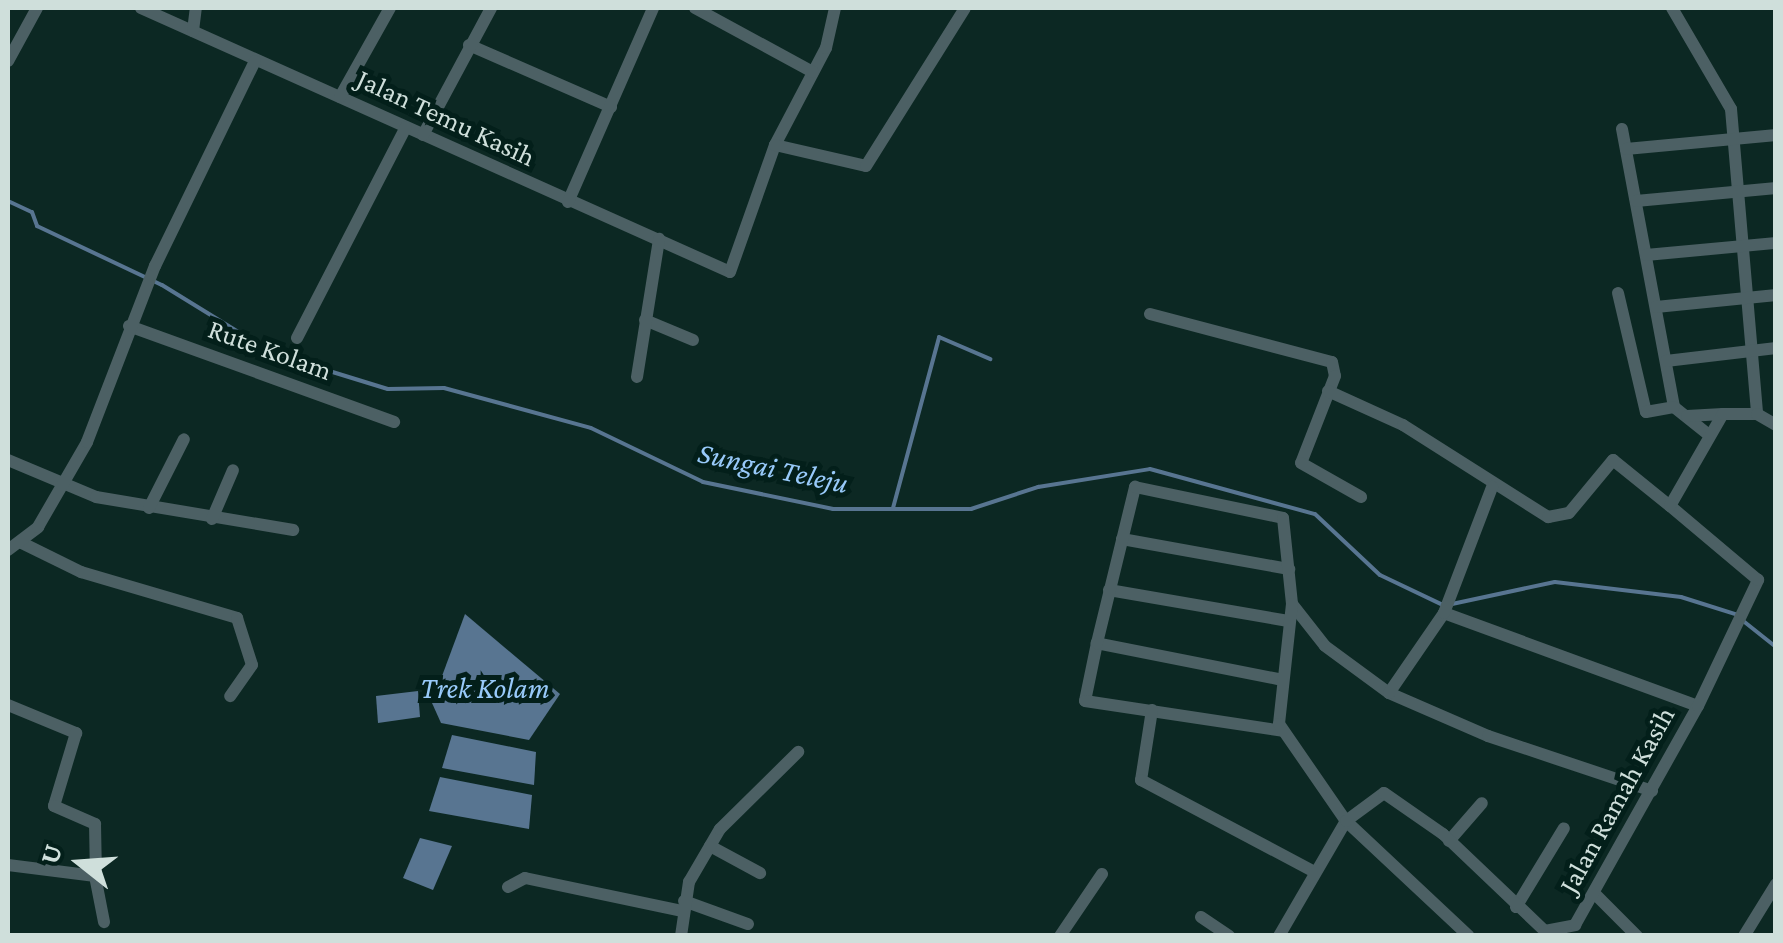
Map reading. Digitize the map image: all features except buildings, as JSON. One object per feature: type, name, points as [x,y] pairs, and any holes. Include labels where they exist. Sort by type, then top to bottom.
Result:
[{"type":"street","points":[[8,61],[37,8]]},
{"type":"street","name":"Jalan Temu Kasih","points":[[141,8],[730,272],[775,144]]},
{"type":"street","points":[[193,31],[196,8]]},
{"type":"street","points":[[340,97],[390,8]]},
{"type":"street","points":[[422,135],[491,8]]},
{"type":"street","points":[[568,202],[654,8]]},
{"type":"street","points":[[695,8],[813,72]]},
{"type":"street","points":[[835,8],[813,72],[775,144],[866,166],[965,8]]},
{"type":"street","points":[[1672,8],[1732,109],[1755,352],[1757,414]]},
{"type":"street","points":[[469,45],[611,107]]},
{"type":"street","points":[[8,550],[22,544],[64,485],[155,266],[254,61]]},
{"type":"street","points":[[297,338],[314,318],[406,127]]},
{"type":"street","points":[[1622,129],[1674,408]]},
{"type":"street","points":[[1626,149],[1776,134]]},
{"type":"street","points":[[1636,201],[1776,188]]},
{"type":"street","points":[[637,377],[659,240]]},
{"type":"street","points":[[1646,255],[1776,244]]},
{"type":"street","points":[[1618,293],[1646,412],[1674,408],[1709,434]]},
{"type":"street","points":[[1656,307],[1776,295]]},
{"type":"street","points":[[1150,314],[1332,362],[1328,391],[1301,463],[1361,497]]},
{"type":"street","points":[[645,320],[692,340]]},
{"type":"street","name":"Rute Kolam","points":[[129,326],[394,422]]},
{"type":"street","points":[[1666,361],[1776,348]]},
{"type":"street","points":[[1328,391],[1402,425],[1492,487],[1548,516],[1569,513],[1612,460],[1670,506],[1724,414]]},
{"type":"street","points":[[1687,416],[1757,414],[1776,425]]},
{"type":"street","points":[[148,508],[184,440]]},
{"type":"street","points":[[8,460],[64,485],[148,508],[293,530]]},
{"type":"street","points":[[212,519],[233,470]]},
{"type":"street","points":[[1283,731],[1082,698],[1134,487],[1279,515],[1292,604],[1278,678],[1283,731],[1346,821],[1469,936]]},
{"type":"street","points":[[1389,692],[1447,606],[1492,487]]},
{"type":"street","name":"Jalan Ramah Kasih","points":[[1278,936],[1346,821],[1377,795],[1390,794],[1449,841],[1545,931],[1573,930],[1698,706],[1750,603],[1758,574],[1670,506]]},
{"type":"street","points":[[1122,539],[1289,569]]},
{"type":"street","points":[[22,544],[81,572],[237,618],[252,665],[230,696]]},
{"type":"street","points":[[1109,590],[1288,621]]},
{"type":"street","points":[[1292,604],[1325,646],[1389,692],[1488,736],[1652,791]]},
{"type":"street","points":[[1447,606],[1698,706]]},
{"type":"street","points":[[1096,643],[1278,678]]},
{"type":"street","points":[[8,706],[76,733],[54,806],[95,824],[96,878],[104,922]]},
{"type":"street","points":[[1152,710],[1140,780],[1315,872]]},
{"type":"street","points":[[682,936],[683,906],[710,846],[798,752]]},
{"type":"street","points":[[1449,841],[1482,803]]},
{"type":"street","points":[[1516,907],[1564,828]]},
{"type":"street","points":[[710,846],[760,872]]},
{"type":"street","points":[[8,865],[96,878]]},
{"type":"street","points":[[1060,936],[1102,874]]},
{"type":"street","points":[[508,888],[525,878],[683,906],[748,924]]},
{"type":"street","points":[[1744,936],[1776,884]]},
{"type":"street","points":[[1594,892],[1637,936]]},
{"type":"street","points":[[1202,917],[1229,936]]},
{"type":"water","name":"Trek Kolam","points":[[465,614],[560,694],[529,740],[441,723],[432,703]]},
{"type":"water","points":[[418,691],[420,717],[378,723],[376,696]]},
{"type":"water","points":[[452,735],[536,752],[534,785],[442,768]]},
{"type":"water","points":[[440,777],[532,795],[529,829],[429,811]]},
{"type":"water","points":[[420,838],[452,846],[433,890],[403,878]]},
{"type":"waterway","name":"Sungai Teleju","points":[[8,201],[32,212],[37,226],[162,285],[274,354],[388,389],[444,388],[591,428],[703,482],[833,509],[971,509],[1038,487],[1150,469],[1315,514],[1380,575],[1443,605]]},
{"type":"waterway","points":[[893,508],[939,337],[990,359]]},
{"type":"waterway","name":"Sungai Teleju","points":[[1452,604],[1555,582],[1681,597],[1735,614]]},
{"type":"waterway","name":"Sungai Teleju","points":[[1742,620],[1776,647]]}]
